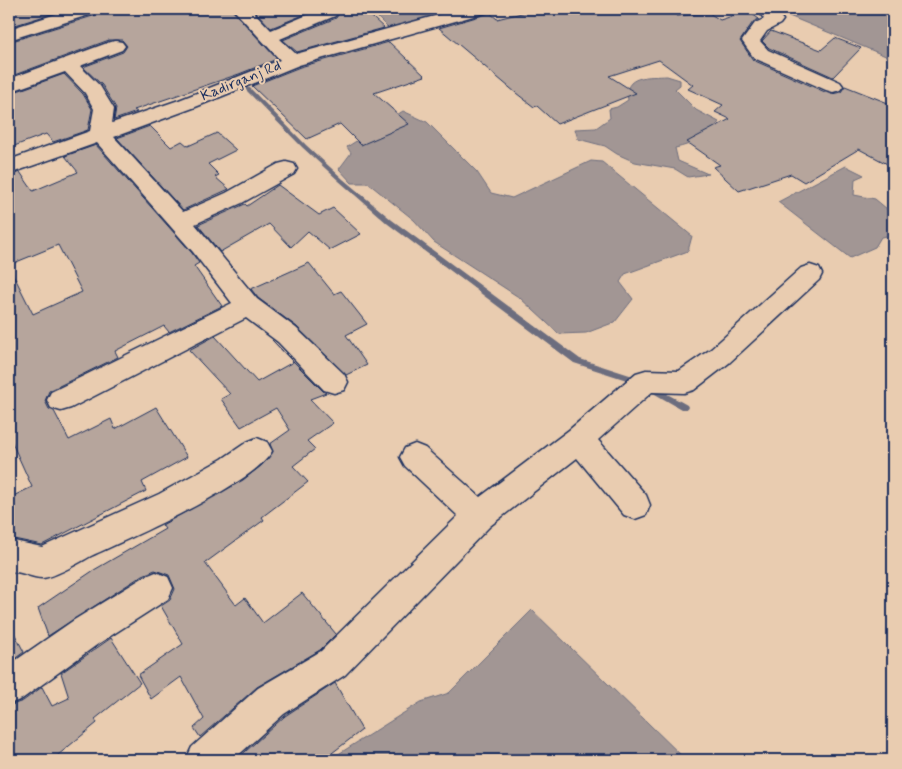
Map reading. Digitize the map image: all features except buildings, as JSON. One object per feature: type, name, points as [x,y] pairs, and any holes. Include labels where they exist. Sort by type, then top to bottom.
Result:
[{"type":"street","points":[[9,35],[89,9]]},
{"type":"street","points":[[240,9],[292,61]]},
{"type":"street","name":"Kadirganj Rd","points":[[9,168],[186,104],[292,61],[478,9]]},
{"type":"street","points":[[765,9],[774,20],[761,27],[751,41],[761,54],[834,86]]},
{"type":"street","points":[[269,37],[329,12]]},
{"type":"street","points":[[9,86],[116,46]]},
{"type":"street","points":[[67,63],[93,90],[104,109],[100,134],[201,246],[248,306],[287,335],[334,382]]},
{"type":"street","points":[[180,222],[234,198],[286,170]]},
{"type":"street","points":[[205,760],[271,701],[333,663],[479,516],[579,440],[646,381],[684,382],[720,356],[810,274]]},
{"type":"street","points":[[61,400],[248,306]]},
{"type":"street","points":[[579,440],[635,505]]},
{"type":"street","points":[[9,557],[14,556],[43,563],[170,504],[233,468],[257,451]]},
{"type":"street","points":[[415,457],[479,516]]},
{"type":"street","points":[[9,686],[86,632],[156,588]]},
{"type":"shaded area","points":[[369,9],[465,9],[391,31]]},
{"type":"shaded area","points":[[794,9],[872,9],[893,15],[893,59],[789,16]]},
{"type":"shaded area","points":[[667,76],[680,80],[680,85],[675,89],[696,110],[719,122],[710,132],[699,139],[688,145],[675,148],[678,161],[708,174],[688,177],[675,169],[635,162],[605,146],[578,139],[575,129],[596,128],[610,118],[609,109],[617,107],[628,100],[627,92],[629,85],[633,81],[646,77]]},
{"type":"shaded area","points":[[403,111],[427,122],[477,172],[491,193],[512,198],[591,161],[602,162],[692,236],[688,251],[625,274],[620,282],[633,299],[615,322],[586,333],[559,334],[520,298],[434,242],[414,220],[368,183],[352,183],[339,169],[351,153],[347,147]]},
{"type":"shaded area","points":[[846,166],[864,175],[855,179],[854,195],[875,199],[893,214],[893,235],[881,237],[875,247],[850,258],[778,202]]},
{"type":"shaded area","points":[[532,610],[686,760],[329,760],[421,702],[449,693]]},
{"type":"waterway","points":[[248,89],[304,146],[390,222],[577,361],[636,380]]},
{"type":"waterway","points":[[651,388],[684,407]]}]
